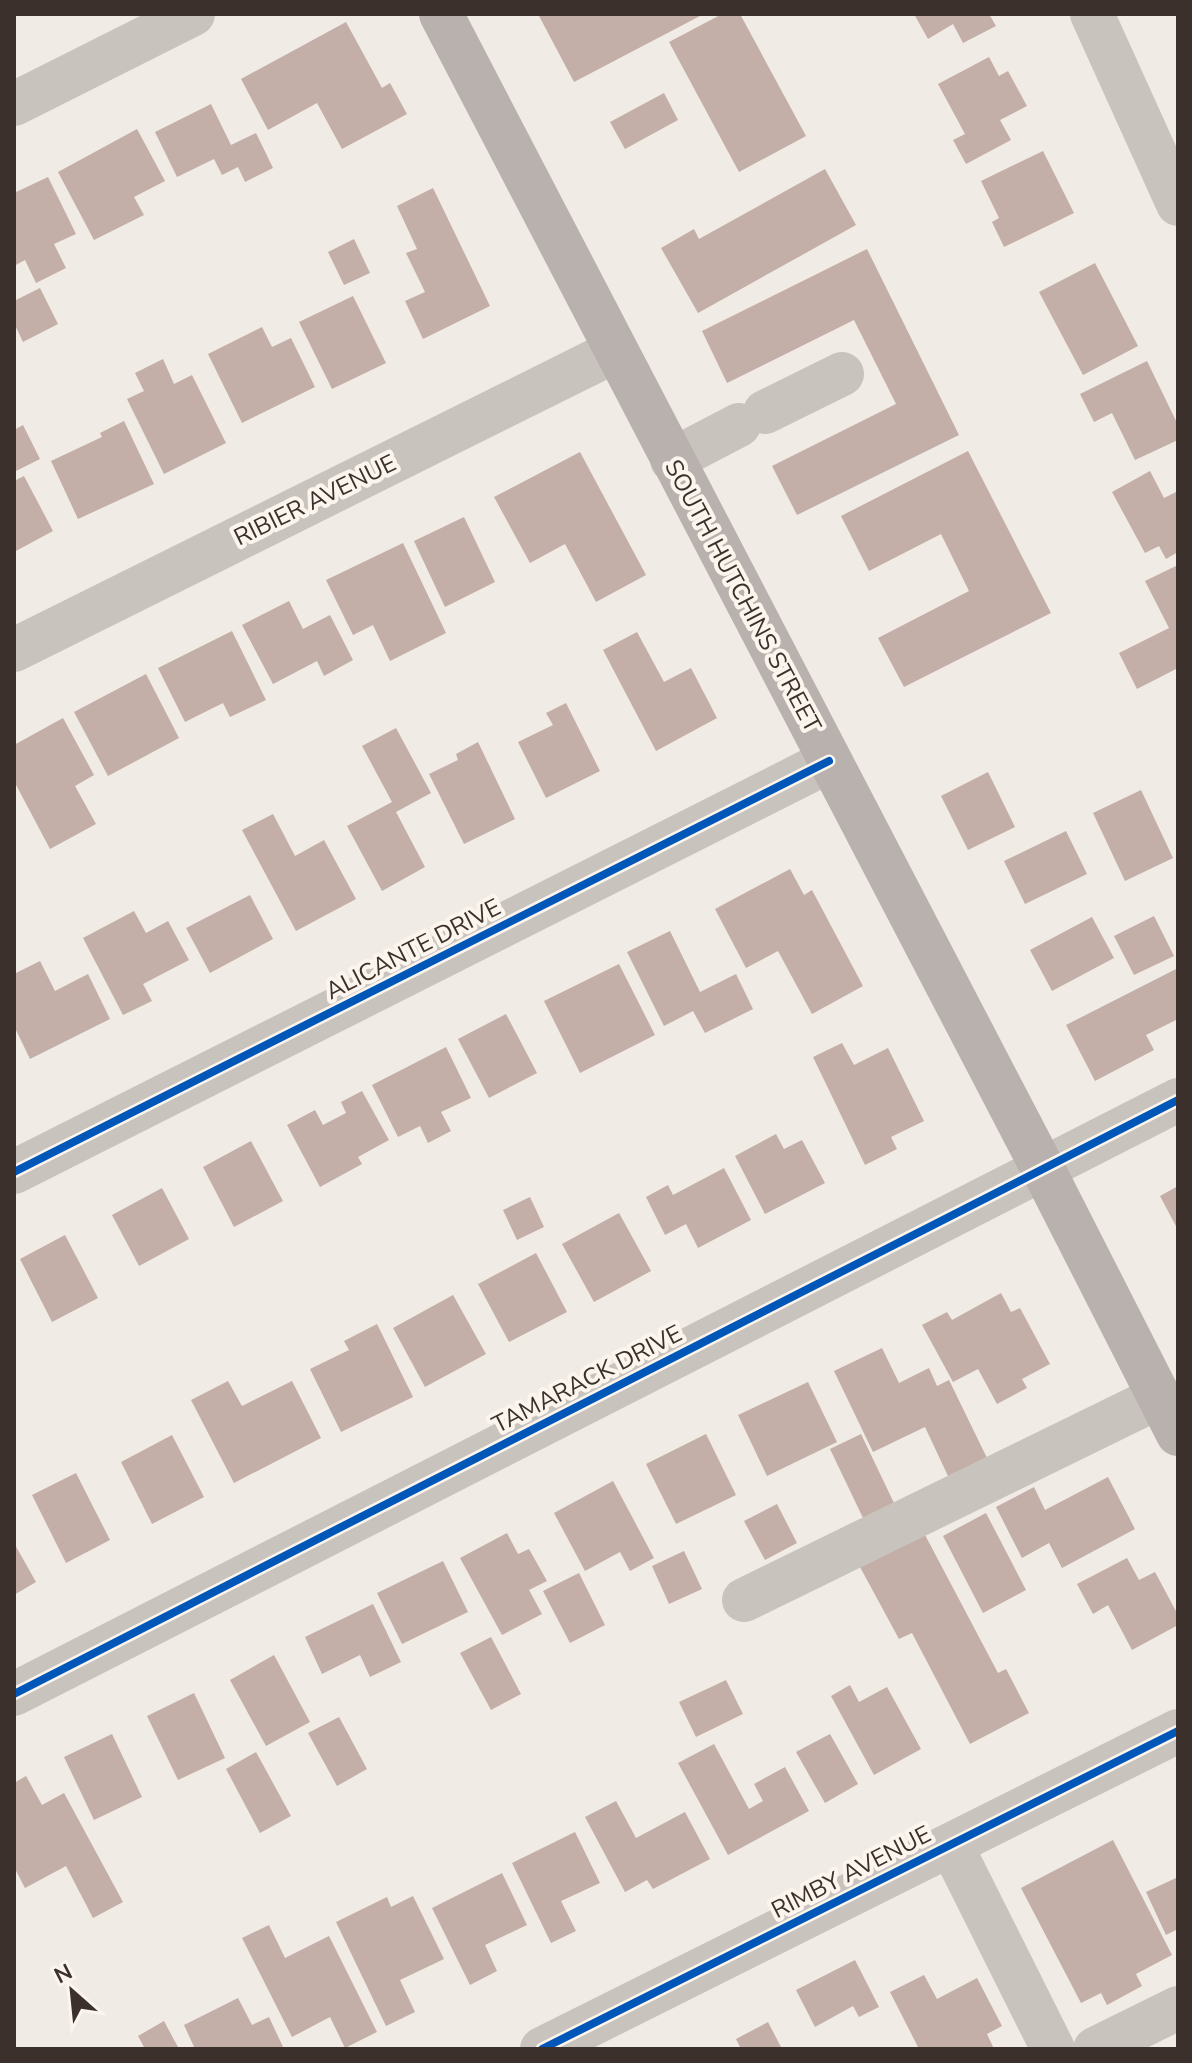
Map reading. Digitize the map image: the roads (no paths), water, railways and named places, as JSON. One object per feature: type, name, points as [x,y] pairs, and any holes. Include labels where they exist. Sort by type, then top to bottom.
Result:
[{"type":"main road","name":"SOUTH HUTCHINS STREET","points":[[441,14],[1043,1169],[1168,1416]]},
{"type":"street","points":[[14,104],[193,14]]},
{"type":"street","points":[[1092,14],[1178,204]]},
{"type":"street","name":"RIBIER AVENUE","points":[[14,650],[615,351]]},
{"type":"street","points":[[672,460],[842,374]]},
{"type":"street","name":"ALICANTE DRIVE","points":[[14,1172],[829,761]]},
{"type":"street","name":"TAMARACK DRIVE","points":[[14,1694],[1178,1100]]},
{"type":"street","points":[[744,1600],[1168,1416]]},
{"type":"street","name":"RIMBY AVENUE","points":[[542,2049],[1178,1731]]},
{"type":"street","points":[[951,1845],[1053,2049]]},
{"type":"street","points":[[1095,2049],[1178,2008]]}]
